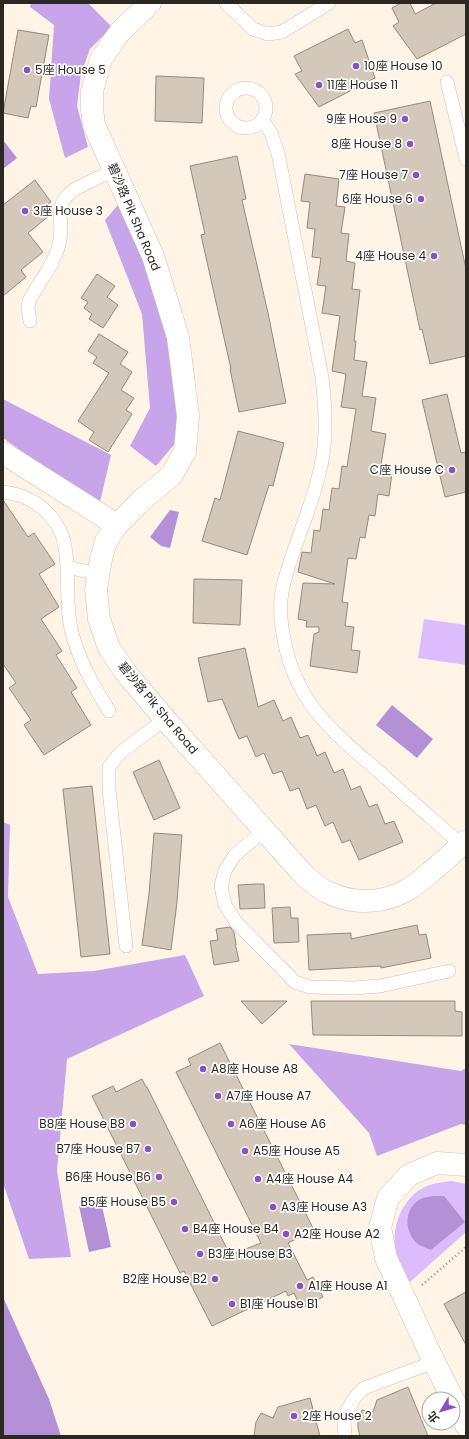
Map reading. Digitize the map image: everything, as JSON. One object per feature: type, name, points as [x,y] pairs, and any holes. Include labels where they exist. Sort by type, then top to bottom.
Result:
[{"type":"street","name":"碧沙路 Pik Sha Road","points":[[150,3],[120,32],[101,59],[92,91],[92,109],[94,125],[153,256],[178,337],[188,416],[185,451],[172,475],[143,499],[117,525],[106,541],[101,559],[96,589],[99,619],[109,648],[126,673],[165,719],[304,875],[318,886],[334,895],[352,900],[370,901],[388,898],[405,891],[427,875],[464,843]]},
{"type":"street","points":[[3,453],[117,525]]},
{"type":"street","points":[[449,1391],[386,1258],[380,1227],[388,1198],[409,1175],[437,1163],[466,1165]]},
{"type":"street","points":[[461,1414],[466,1424]]},
{"type":"lane","points":[[226,3],[253,30],[268,34],[282,32],[329,3]]},
{"type":"lane","points":[[447,82],[466,159]]},
{"type":"lane","points":[[262,120],[271,133],[278,153],[322,377],[325,403],[323,454],[317,480],[284,581],[281,605],[282,628],[286,652],[304,696],[318,715],[352,748],[464,843]]},
{"type":"lane","points":[[30,321],[28,308],[29,301],[58,250],[61,234],[60,210],[63,202],[71,192],[77,188],[114,170]]},
{"type":"lane","points":[[4,492],[25,497],[44,508],[57,525],[65,546],[67,598],[71,628],[80,657],[93,685],[109,711]]},
{"type":"lane","points":[[67,567],[98,574]]},
{"type":"lane","points":[[126,946],[109,790],[109,767],[120,753],[165,719]]},
{"type":"lane","points":[[264,830],[235,855],[225,870],[221,886],[225,905],[236,922],[295,982],[310,987],[354,988],[380,986],[449,971]]},
{"type":"lane","points":[[345,1436],[344,1422],[348,1409],[354,1397],[364,1388],[434,1362]]},
{"type":"path","points":[[405,1300],[466,1247]]},
{"type":"shaded area","points":[[31,3],[88,3],[112,27],[90,49],[81,74],[77,106],[88,147],[65,158],[49,99],[54,25],[30,7]]},
{"type":"shaded area","points":[[3,140],[17,158],[3,169]]},
{"type":"shaded area","points":[[118,205],[148,269],[171,335],[177,400],[178,440],[156,466],[130,446],[150,408],[142,314],[105,220]]},
{"type":"shaded area","points":[[3,399],[111,455],[99,506],[3,438]]},
{"type":"shaded area","points":[[170,510],[179,512],[170,548],[161,546],[150,537]]},
{"type":"shaded area","points":[[424,619],[466,625],[466,665],[418,658]]},
{"type":"shaded area","points":[[392,705],[433,739],[417,758],[376,725]]},
{"type":"shaded area","points":[[3,822],[10,825],[8,897],[38,974],[94,971],[185,955],[204,996],[67,1059],[57,1171],[71,1257],[29,1259],[3,1183]]},
{"type":"shaded area","points":[[289,1044],[461,1071],[466,1068],[466,1125],[461,1124],[377,1156],[369,1133]]},
{"type":"shaded area","points":[[452,1181],[466,1184],[466,1232],[410,1282],[399,1264],[395,1247],[396,1226],[399,1216],[410,1198],[418,1191],[430,1185]]},
{"type":"shaded area","points":[[444,1196],[465,1222],[431,1250],[419,1245],[414,1240],[410,1234],[408,1220],[409,1213],[416,1202],[423,1198]]},
{"type":"shaded area","points":[[101,1201],[111,1247],[89,1252],[79,1206]]},
{"type":"shaded area","points":[[3,1297],[49,1399],[61,1436],[3,1436]]},
{"type":"building","points":[[401,3],[410,3],[415,14],[436,3],[466,3],[466,34],[417,59],[393,26],[399,22],[392,8]]},
{"type":"building","points":[[348,29],[355,43],[362,40],[375,78],[319,107],[295,74],[302,71],[294,56]]},
{"type":"building","name":"5座 House 5","points":[[18,30],[49,35],[36,107],[31,106],[28,118],[3,113]]},
{"type":"building","points":[[156,76],[204,78],[202,123],[155,121]]},
{"type":"building","points":[[430,101],[466,269],[466,356],[430,364],[422,329],[420,330],[374,113]]},
{"type":"building","points":[[237,156],[246,199],[242,200],[268,313],[286,403],[239,412],[231,369],[201,235],[205,234],[190,166]]},
{"type":"building","points":[[305,174],[339,179],[336,206],[345,207],[341,233],[349,234],[346,261],[355,263],[352,289],[360,290],[354,341],[356,341],[354,360],[367,362],[362,396],[376,398],[371,431],[386,434],[380,471],[392,473],[389,496],[378,494],[375,516],[369,515],[365,538],[360,537],[356,559],[348,558],[342,602],[348,603],[345,626],[354,627],[351,650],[360,651],[357,673],[310,666],[314,634],[319,632],[319,627],[306,627],[307,621],[298,619],[303,583],[335,584],[298,572],[302,552],[311,553],[314,530],[320,531],[323,509],[329,510],[332,488],[339,489],[342,466],[347,467],[356,409],[341,407],[346,374],[332,371],[340,316],[322,313],[326,286],[317,285],[321,258],[312,257],[315,229],[307,228],[310,202],[301,201]]},
{"type":"building","name":"3座 House 3","points":[[35,180],[51,202],[44,207],[50,215],[28,233],[43,252],[21,270],[26,277],[3,296],[3,205]]},
{"type":"building","points":[[97,274],[115,286],[107,297],[118,305],[103,328],[89,319],[92,314],[84,308],[88,302],[81,298]]},
{"type":"building","points":[[99,334],[128,352],[120,364],[132,372],[121,390],[134,398],[126,410],[132,414],[108,452],[89,440],[94,432],[78,421],[109,373],[93,363],[97,357],[88,351]]},
{"type":"building","points":[[447,394],[461,453],[466,452],[466,492],[445,497],[422,400]]},
{"type":"building","points":[[238,431],[284,443],[273,486],[269,485],[247,555],[202,541],[215,498],[220,500]]},
{"type":"building","points":[[3,500],[28,537],[34,533],[55,564],[39,574],[59,607],[41,619],[62,651],[56,655],[77,688],[71,692],[91,725],[44,755],[24,725],[31,720],[9,688],[16,683],[3,664]]},
{"type":"building","points":[[194,579],[242,580],[240,625],[193,623]]},
{"type":"building","points":[[245,648],[258,707],[274,700],[283,721],[291,717],[300,738],[308,735],[317,756],[325,752],[334,773],[343,769],[351,790],[360,786],[369,807],[377,804],[385,824],[394,821],[403,842],[359,860],[350,840],[342,843],[333,822],[325,826],[316,805],[307,809],[299,788],[290,791],[282,771],[273,774],[264,753],[256,757],[247,736],[239,739],[222,699],[208,702],[198,658]]},
{"type":"building","points":[[159,760],[180,808],[154,820],[133,772]]},
{"type":"building","points":[[92,786],[110,954],[81,957],[63,789]]},
{"type":"building","points":[[154,833],[182,835],[177,902],[171,950],[142,945],[149,894]]},
{"type":"building","points":[[264,884],[265,908],[240,909],[238,885]]},
{"type":"building","points":[[290,907],[291,918],[298,918],[299,942],[274,943],[272,908]]},
{"type":"building","points":[[417,925],[419,935],[426,934],[431,958],[381,968],[381,966],[309,970],[307,935],[351,933],[351,939]]},
{"type":"building","points":[[230,927],[234,932],[235,945],[239,961],[214,965],[210,941],[218,940],[216,929]]},
{"type":"building","points":[[241,1001],[287,1001],[262,1024]]},
{"type":"building","points":[[311,1001],[455,1001],[455,1011],[462,1012],[462,1036],[313,1035]]},
{"type":"building","points":[[220,1043],[314,1230],[288,1243],[307,1280],[313,1277],[323,1297],[301,1308],[294,1293],[288,1296],[286,1291],[212,1326],[184,1271],[180,1273],[92,1096],[113,1086],[116,1092],[142,1079],[230,1255],[261,1243],[176,1072],[191,1065],[188,1059]]},
{"type":"building","points":[[466,1292],[466,1345],[444,1304]]},
{"type":"building","points":[[408,1387],[421,1419],[421,1431],[426,1431],[428,1436],[360,1436],[358,1419],[362,1410],[373,1412],[377,1400]]},
{"type":"building","name":"2座 House 2","points":[[310,1398],[320,1436],[254,1436],[256,1422],[261,1413],[273,1418],[278,1407]]},
{"type":"place","name":"10座 House 10","points":[[356,66]]},
{"type":"place","name":"5座 House 5","points":[[27,70]]},
{"type":"place","name":"11座 House 11","points":[[319,85]]},
{"type":"place","name":"9座 House 9","points":[[405,119]]},
{"type":"place","name":"8座 House 8","points":[[410,144]]},
{"type":"place","name":"7座 House 7","points":[[416,175]]},
{"type":"place","name":"6座 House 6","points":[[421,199]]},
{"type":"place","name":"3座 House 3","points":[[25,211]]},
{"type":"place","name":"4座 House 4","points":[[434,256]]},
{"type":"place","name":"C座 House C","points":[[452,470]]},
{"type":"place","name":"A8座 House A8","points":[[203,1069]]},
{"type":"place","name":"A7座 House A7","points":[[218,1096]]},
{"type":"place","name":"B8座 House B8","points":[[133,1124]]},
{"type":"place","name":"A6座 House A6","points":[[231,1124]]},
{"type":"place","name":"B7座 House B7","points":[[148,1149]]},
{"type":"place","name":"A5座 House A5","points":[[245,1151]]},
{"type":"place","name":"B6座 House B6","points":[[159,1177]]},
{"type":"place","name":"A4座 House A4","points":[[258,1179]]},
{"type":"place","name":"B5座 House B5","points":[[174,1202]]},
{"type":"place","name":"A3座 House A3","points":[[273,1207]]},
{"type":"place","name":"B4座 House B4","points":[[185,1229]]},
{"type":"place","name":"A2座 House A2","points":[[286,1234]]},
{"type":"place","name":"B3座 House B3","points":[[200,1254]]},
{"type":"place","name":"B2座 House B2","points":[[215,1279]]},
{"type":"place","name":"A1座 House A1","points":[[300,1286]]},
{"type":"place","name":"B1座 House B1","points":[[232,1304]]},
{"type":"place","name":"2座 House 2","points":[[294,1416]]}]
